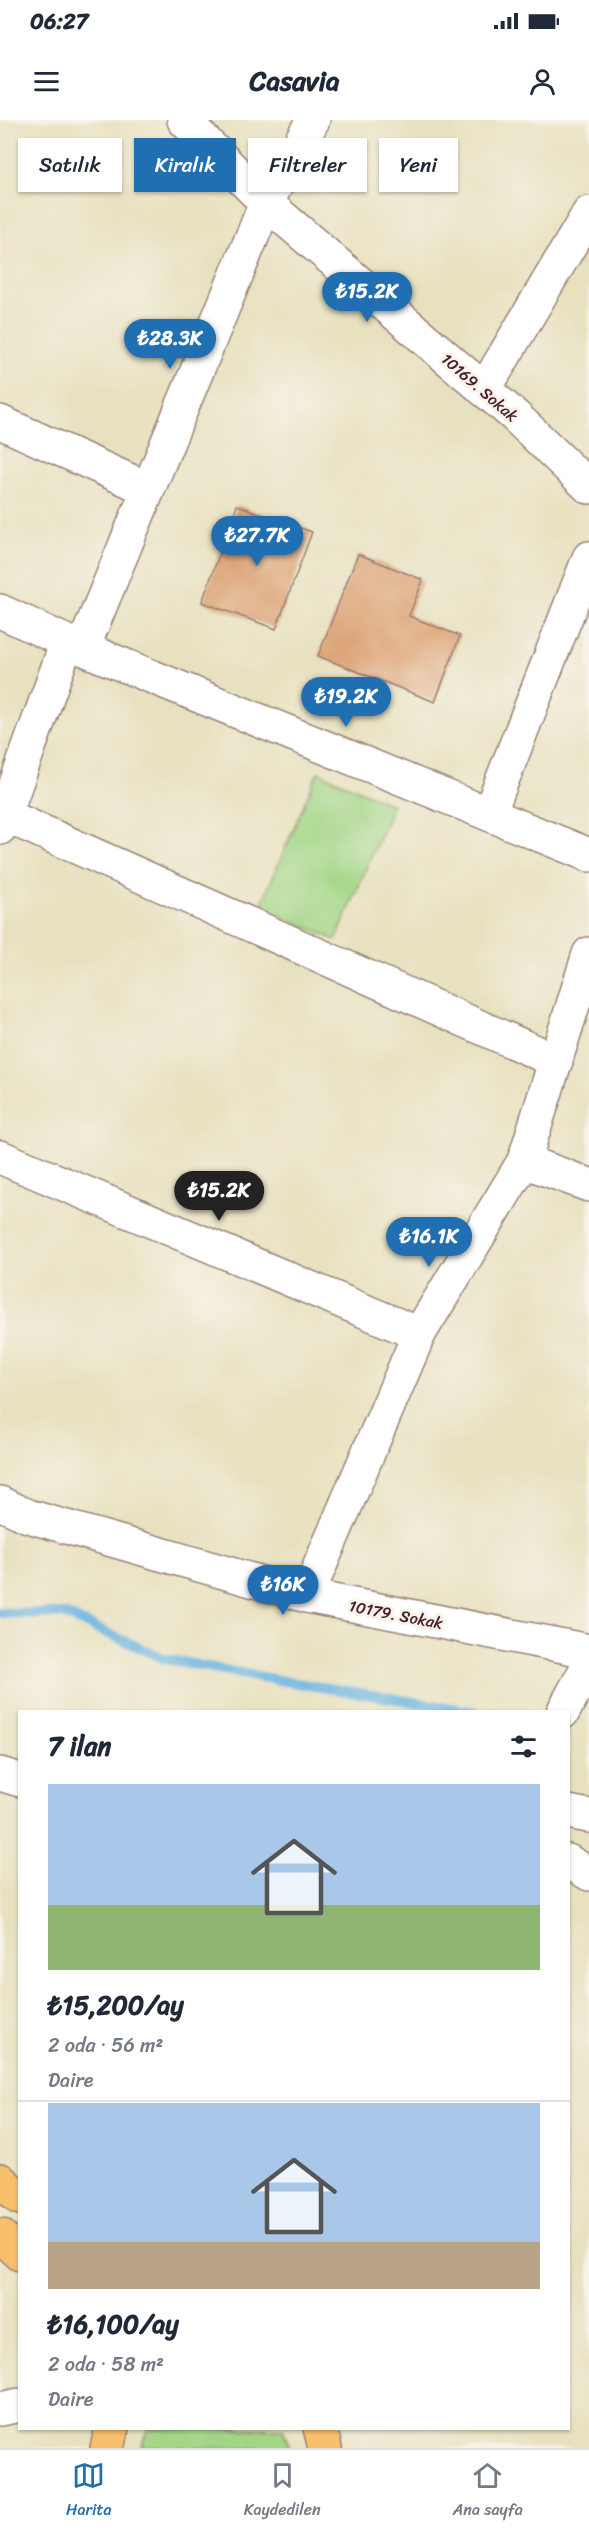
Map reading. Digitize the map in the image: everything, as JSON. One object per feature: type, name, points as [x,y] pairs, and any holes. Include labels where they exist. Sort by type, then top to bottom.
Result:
[{"type":"main road","points":[[0,2180],[18,2196]]},
{"type":"main road","points":[[0,2235],[18,2252]]},
{"type":"main road","points":[[107,2448],[112,2430]]},
{"type":"main road","points":[[320,2430],[325,2448]]},
{"type":"street","name":"10169. Sokak","points":[[184,120],[266,203],[484,390],[589,487]]},
{"type":"street","points":[[313,120],[266,203],[148,489],[75,645],[2,819],[555,1061]]},
{"type":"street","points":[[484,390],[589,213]]},
{"type":"street","points":[[0,422],[148,489]]},
{"type":"street","points":[[489,814],[589,558]]},
{"type":"street","points":[[0,611],[75,645],[589,855]]},
{"type":"street","points":[[307,1596],[419,1334],[524,1161],[589,954]]},
{"type":"street","points":[[0,1157],[419,1334]]},
{"type":"street","points":[[524,1161],[589,1185]]},
{"type":"street","name":"10179. Sokak","points":[[0,1503],[28,1516],[307,1596],[589,1652]]},
{"type":"street","points":[[564,1710],[589,1664]]},
{"type":"street","points":[[0,1774],[18,1779]]},
{"type":"street","points":[[570,1812],[589,1816]]},
{"type":"street","points":[[570,1862],[589,1874]]},
{"type":"street","points":[[0,2409],[18,2406]]},
{"type":"green space","points":[[318,772],[393,805],[336,940],[260,907]]},
{"type":"green space","points":[[147,2430],[283,2430],[290,2448],[141,2448]]},
{"type":"building","points":[[237,505],[312,532],[276,629],[202,602]]},
{"type":"building","points":[[358,554],[423,580],[409,616],[460,636],[435,702],[318,656]]},
{"type":"waterway","points":[[0,1613],[64,1614],[165,1659],[464,1710]]}]
